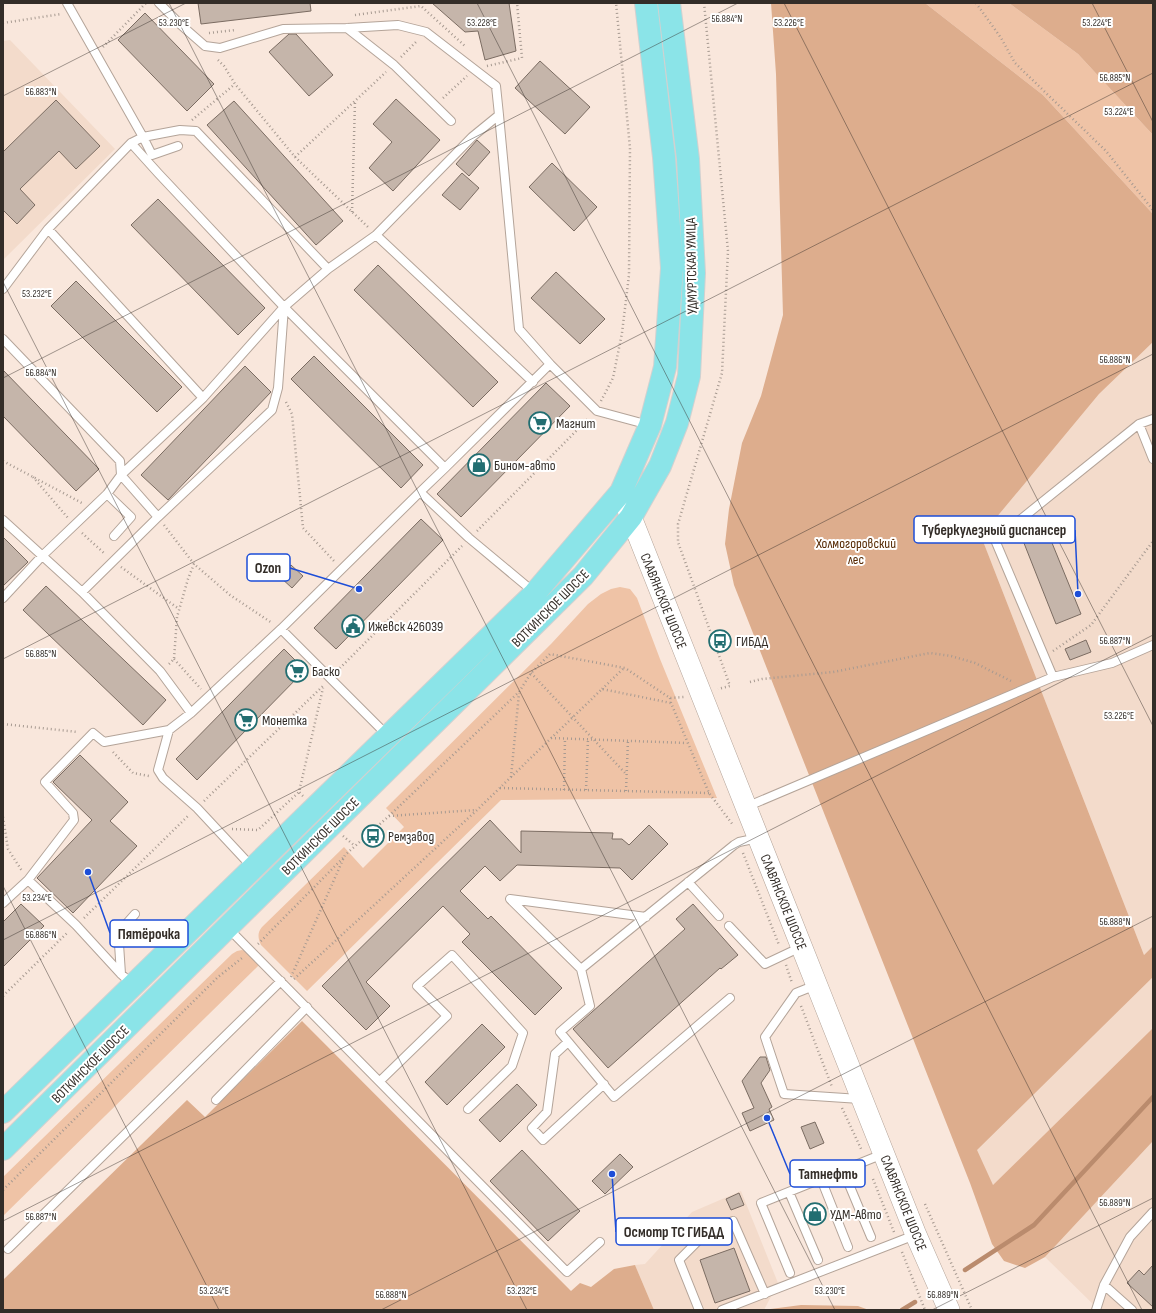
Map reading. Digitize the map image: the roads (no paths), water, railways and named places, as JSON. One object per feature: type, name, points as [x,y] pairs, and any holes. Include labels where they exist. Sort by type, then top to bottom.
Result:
[{"type":"main road","name":"УДМУРТСКАЯ УЛИЦА","points":[[621,492],[650,425],[665,367],[672,268],[664,157],[646,3]]},
{"type":"main road","name":"УДМУРТСКАЯ УЛИЦА","points":[[631,518],[660,466],[677,423],[689,376],[694,266],[688,159],[670,3]]},
{"type":"main road","name":"СЛАВЯНСКОЕ ШОССЕ","points":[[621,492],[916,1234],[949,1310]]},
{"type":"main road","name":"ВОТКИНСКОЕ ШОССЕ","points":[[3,1112],[127,980],[254,868],[535,593],[621,492]]},
{"type":"main road","name":"ВОТКИНСКОЕ ШОССЕ","points":[[3,1149],[583,576],[631,518]]},
{"type":"lane","points":[[67,3],[152,155],[178,146]]},
{"type":"lane","points":[[159,3],[205,46],[220,48],[283,29],[347,28],[398,25],[426,32],[496,86],[519,329],[550,364],[597,410],[650,425]]},
{"type":"lane","points":[[347,28],[394,64],[451,121]]},
{"type":"lane","points":[[3,598],[42,556],[107,494],[121,475],[204,398],[284,307],[328,269],[376,235],[472,136],[499,115]]},
{"type":"lane","points":[[3,289],[48,229],[132,143],[143,137],[180,130],[196,131],[328,269]]},
{"type":"lane","points":[[132,143],[158,174],[284,307],[445,468]]},
{"type":"lane","points":[[48,229],[204,398]]},
{"type":"lane","points":[[376,235],[533,382]]},
{"type":"lane","points":[[82,592],[158,517],[272,410],[278,388],[284,307]]},
{"type":"lane","points":[[3,339],[120,461],[121,475],[158,517]]},
{"type":"lane","points":[[3,903],[28,880],[74,820],[73,813],[46,782],[92,734],[104,742],[169,730],[191,713],[281,629],[550,364]]},
{"type":"lane","points":[[1053,677],[995,540],[1139,424],[1153,419]]},
{"type":"lane","points":[[1139,424],[1153,459]]},
{"type":"lane","points":[[420,492],[469,538],[535,593]]},
{"type":"lane","points":[[107,494],[131,517],[114,536]]},
{"type":"lane","points":[[3,520],[82,592],[160,671],[191,713]]},
{"type":"lane","points":[[281,629],[388,736]]},
{"type":"lane","points":[[746,808],[1053,677],[1112,663],[1153,645]]},
{"type":"lane","points":[[169,730],[158,770],[163,778],[197,808],[254,868]]},
{"type":"lane","points":[[581,969],[734,845],[739,842],[758,837]]},
{"type":"lane","points":[[28,880],[76,926],[127,980]]},
{"type":"lane","points":[[688,882],[719,916]]},
{"type":"lane","points":[[646,916],[510,899],[581,969],[590,1006],[560,1032],[614,1097],[730,998]]},
{"type":"lane","points":[[127,980],[119,944],[120,930],[135,914]]},
{"type":"lane","points":[[729,926],[765,964],[802,947]]},
{"type":"lane","points":[[227,928],[307,1007],[567,1272],[600,1242]]},
{"type":"lane","points":[[380,1081],[447,1016],[417,986],[452,955],[523,1033],[512,1066],[468,1109]]},
{"type":"lane","points":[[8,1249],[284,984]]},
{"type":"lane","points":[[817,985],[796,993],[765,1037],[784,1094],[862,1099]]},
{"type":"lane","points":[[216,1100],[307,1007]]},
{"type":"lane","points":[[568,1042],[555,1054],[547,1112],[532,1128],[543,1140],[604,1084]]},
{"type":"lane","points":[[790,1273],[761,1203],[884,1154]]},
{"type":"lane","points":[[843,1170],[871,1238]]},
{"type":"lane","points":[[821,1180],[848,1247]]},
{"type":"lane","points":[[789,1192],[818,1260]]},
{"type":"lane","points":[[1096,1310],[1104,1285],[1130,1237],[1153,1212]]},
{"type":"lane","points":[[699,1310],[679,1260],[703,1236],[734,1221],[765,1294]]},
{"type":"lane","points":[[722,1310],[916,1234]]},
{"type":"lane","points":[[1104,1285],[1132,1310]]},
{"type":"waterway","points":[[965,1270],[1034,1225],[1153,1097]]},
{"type":"waterway","points":[[902,1310],[915,1302]]},
{"type":"place","name":"Магнит","points":[[540,423]]},
{"type":"place","name":"Бином-авто","points":[[479,465]]},
{"type":"place","name":"Ozon","points":[[359,589]]},
{"type":"place","name":"Туберкулезный диспансер","points":[[1078,594]]},
{"type":"place","name":"Ижевск 426039","points":[[353,626]]},
{"type":"place","name":"ГИБДД","points":[[720,641]]},
{"type":"place","name":"Баско","points":[[297,671]]},
{"type":"place","name":"Монетка","points":[[246,720]]},
{"type":"place","name":"Ремзавод","points":[[373,836]]},
{"type":"place","name":"Пятёрочка","points":[[88,872]]},
{"type":"place","name":"Татнефть","points":[[767,1118]]},
{"type":"place","name":"Осмотр ТС ГИБДД","points":[[612,1174]]},
{"type":"place","name":"УДМ-Авто","points":[[815,1214]]},
{"type":"park label","name":"Холмогоровский лес","points":[[856,552]]}]
